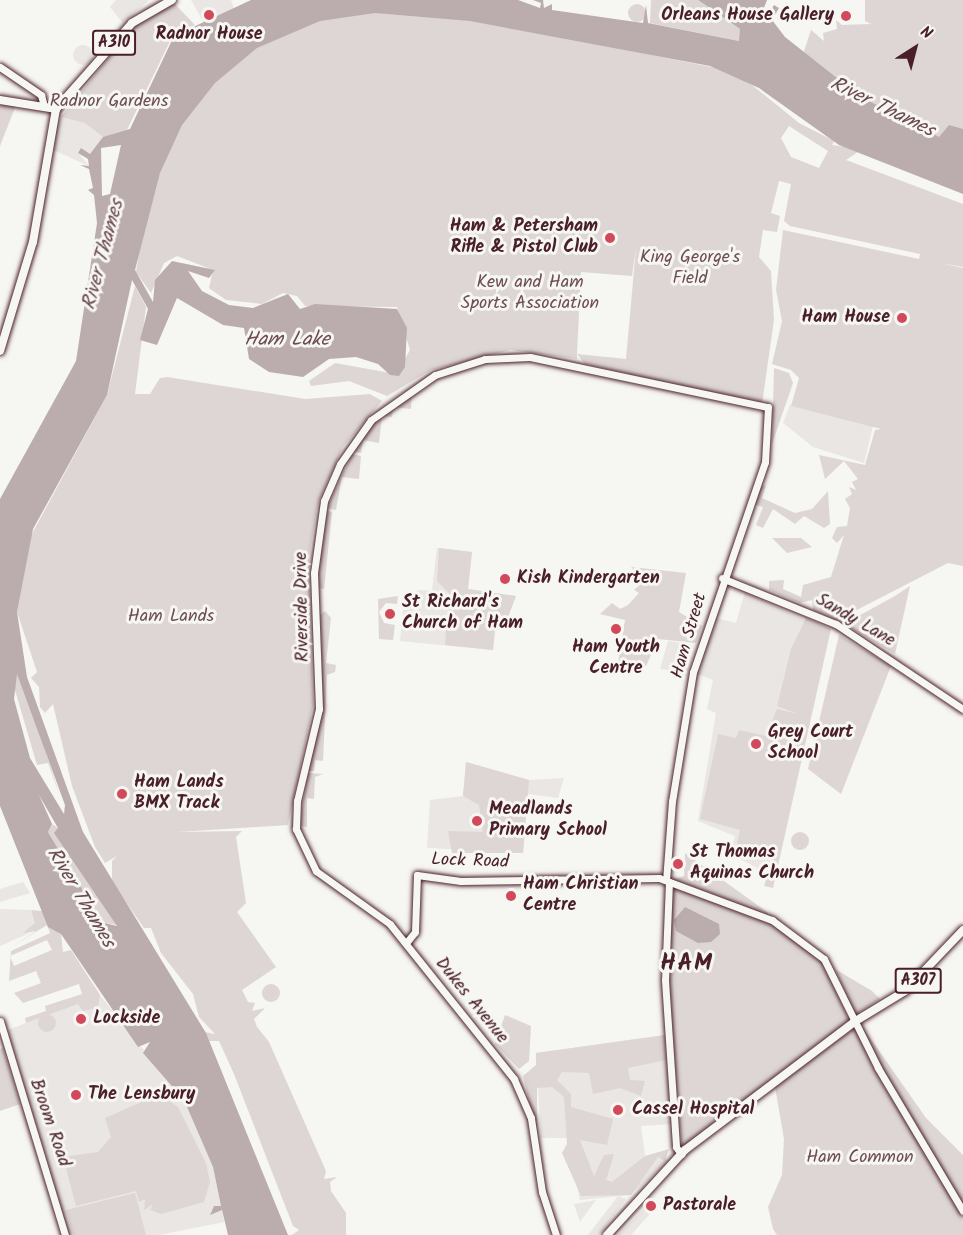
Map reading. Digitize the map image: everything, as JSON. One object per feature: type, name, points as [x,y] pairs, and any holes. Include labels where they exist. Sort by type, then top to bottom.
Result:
[{"type":"main road","name":"A310","points":[[56,109],[132,23],[172,0]]},
{"type":"main road","points":[[0,100],[56,109],[33,242],[0,351]]},
{"type":"main road","name":"A307","points":[[607,1235],[681,1154],[854,1022],[911,987],[963,930]]},
{"type":"street","points":[[0,67],[41,95],[44,106]]},
{"type":"street","name":"Riverside Drive","points":[[296,829],[320,700],[314,573],[320,516],[340,464],[380,411],[440,372],[511,356],[552,359],[768,407]]},
{"type":"street","name":"Ham Street","points":[[667,881],[672,801],[693,672],[722,578],[765,462],[768,407]]},
{"type":"street","name":"Sandy Lane","points":[[722,578],[836,624],[963,709]]},
{"type":"street","name":"Dukes Avenue","points":[[296,829],[316,872],[384,918],[406,943],[525,1100],[542,1192],[556,1235]]},
{"type":"street","name":"Lock Road","points":[[406,943],[415,932],[417,875],[461,881],[637,876],[667,881]]},
{"type":"street","points":[[681,1154],[676,1147],[665,980],[667,881],[769,919],[812,946],[826,963],[854,1022],[963,1212]]},
{"type":"street","name":"Broom Road","points":[[0,1021],[65,1235]]},
{"type":"shaded area","points":[[116,0],[148,1],[123,23],[110,7]]},
{"type":"shaded area","name":"Radnor House","points":[[191,0],[231,0],[234,8],[204,23]]},
{"type":"shaded area","points":[[79,45],[87,45],[93,51],[93,59],[87,65],[79,65],[73,59],[73,51]]},
{"type":"shaded area","points":[[61,117],[86,123],[104,138],[90,154],[78,153],[89,166],[51,149]]},
{"type":"shaded area","points":[[790,405],[873,426],[864,463],[813,447],[783,423]]},
{"type":"shaded area","points":[[437,548],[472,552],[468,589],[516,596],[503,630],[495,630],[493,650],[400,641],[404,601],[415,601],[417,590],[432,591]]},
{"type":"shaded area","name":"Grey Court School","points":[[745,592],[829,632],[771,875],[730,854],[735,836],[698,821],[716,713],[707,709],[713,680],[697,674],[712,617],[736,623]]},
{"type":"shaded area","points":[[668,641],[690,644],[687,672],[660,669]]},
{"type":"shaded area","name":"Meadlands Primary School","points":[[466,762],[529,780],[564,778],[558,798],[528,794],[523,853],[427,848],[430,800],[463,796]]},
{"type":"shaded area","points":[[23,882],[30,893],[0,902],[0,889]]},
{"type":"shaded area","points":[[0,909],[31,910],[38,929],[0,946]]},
{"type":"shaded area","points":[[100,995],[184,1100],[213,1167],[221,1206],[209,1212],[222,1210],[224,1222],[159,1235],[68,1235],[8,1030]]},
{"type":"shaded area","name":"Cassel Hospital","points":[[665,1035],[672,1124],[641,1126],[647,1172],[657,1157],[670,1160],[630,1195],[580,1200],[567,1138],[541,1138],[536,1053]]},
{"type":"shaded area","points":[[618,1196],[626,1199],[599,1235],[588,1235]]},
{"type":"shaded area","points":[[596,1200],[582,1219],[580,1222],[574,1204]]},
{"type":"shaded area","points":[[651,1202],[656,1207],[631,1235],[618,1235]]},
{"type":"green space","points":[[651,0],[698,0],[740,29],[743,37],[739,41],[650,23]]},
{"type":"green space","points":[[865,0],[963,0],[963,132],[937,140],[879,111],[808,62],[803,54],[811,30],[824,41],[823,33],[837,29],[836,20],[842,25],[871,24],[865,21]]},
{"type":"green space","name":"Radnor Gardens","points":[[174,3],[195,25],[173,35],[125,134],[103,137],[85,123],[61,117],[137,23]]},
{"type":"green space","points":[[633,4],[641,4],[646,9],[644,20],[633,22],[628,17],[628,9]]},
{"type":"green space","points":[[358,12],[449,14],[736,72],[799,123],[834,141],[832,145],[862,149],[846,160],[963,204],[963,267],[940,263],[963,268],[963,566],[948,563],[845,616],[843,623],[813,610],[812,600],[800,603],[769,590],[769,581],[784,580],[783,589],[801,597],[803,585],[831,577],[844,535],[837,543],[832,538],[837,527],[847,526],[850,508],[845,499],[852,494],[849,487],[856,490],[852,482],[858,479],[844,461],[825,479],[819,455],[865,465],[875,430],[881,429],[791,406],[799,378],[791,370],[772,364],[782,321],[776,290],[783,230],[919,259],[920,254],[790,226],[784,221],[791,184],[779,181],[771,213],[780,216],[777,232],[763,230],[759,257],[771,271],[774,320],[762,404],[585,364],[577,354],[577,359],[511,350],[431,370],[387,396],[349,381],[311,386],[309,381],[335,363],[396,374],[410,350],[397,307],[305,306],[297,296],[283,293],[262,304],[226,300],[209,288],[213,270],[177,256],[164,263],[151,293],[136,272],[149,189],[176,131],[207,87],[244,53],[279,34],[315,19]],"holes":[[[789,126],[828,151],[819,168],[791,157],[781,138]],[[636,248],[626,359],[577,354],[581,272],[632,276]]]},
{"type":"green space","points":[[0,104],[16,105],[0,146]]},
{"type":"green space","name":"Ham Lands","points":[[135,286],[146,307],[135,394],[150,394],[160,378],[167,377],[305,399],[370,394],[382,401],[343,447],[318,502],[309,557],[313,706],[288,825],[177,832],[242,831],[236,837],[246,903],[237,912],[276,967],[242,990],[248,1002],[255,1003],[252,1011],[265,1008],[254,1019],[257,1027],[269,1042],[326,1171],[324,1179],[337,1177],[330,1182],[331,1191],[346,1213],[346,1235],[292,1235],[299,1230],[293,1226],[219,1041],[209,1041],[205,1032],[215,1034],[199,1017],[193,994],[161,953],[151,928],[144,928],[112,882],[112,861],[117,856],[105,863],[95,847],[72,786],[53,704],[45,713],[40,707],[39,687],[31,678],[37,672],[17,612],[27,543],[107,395]]},
{"type":"green space","points":[[774,368],[789,373],[793,383],[772,444]]},
{"type":"green space","points":[[412,391],[411,409],[393,407],[392,417],[382,416],[379,443],[363,440],[361,453],[353,451],[381,415]]},
{"type":"green space","points":[[352,454],[361,456],[359,479],[342,477],[336,510],[327,508]]},
{"type":"green space","points":[[766,485],[762,498],[795,513],[812,509],[828,491],[830,524],[824,528],[804,516],[795,524],[773,509],[763,528],[756,525],[763,507],[753,504],[759,487]]},
{"type":"green space","points":[[326,511],[332,512],[324,589],[319,588],[319,568]]},
{"type":"green space","points":[[772,538],[801,538],[812,547],[787,553]]},
{"type":"green space","points":[[439,548],[472,552],[468,589],[516,596],[503,630],[495,630],[493,650],[445,645],[449,593],[437,581]]},
{"type":"green space","points":[[631,567],[686,573],[679,612],[702,626],[696,643],[658,639],[646,666],[618,663],[625,620],[600,614],[612,603],[620,609],[628,605],[639,593],[634,590],[644,581]]},
{"type":"green space","points":[[910,586],[895,654],[844,624],[895,596]]},
{"type":"green space","points":[[398,596],[397,604],[386,603],[379,612],[384,623],[395,625],[393,640],[379,639],[378,599]]},
{"type":"green space","points":[[325,611],[331,618],[326,663],[336,665],[335,672],[327,675],[323,761],[315,760],[314,771],[308,771],[323,704],[320,615]]},
{"type":"green space","points":[[806,618],[831,629],[773,888],[764,886],[773,857],[736,848],[740,830],[700,819],[718,734],[736,738],[739,730],[766,736],[777,709],[798,714],[777,706],[791,649]]},
{"type":"green space","points":[[839,635],[891,666],[841,794],[808,769]]},
{"type":"green space","points":[[17,674],[22,678],[60,796],[48,763],[37,765],[12,680]]},
{"type":"green space","name":"Meadlands Primary School","points":[[466,762],[529,780],[523,853],[452,853],[448,831],[483,832],[479,805],[463,796]]},
{"type":"green space","points":[[308,773],[323,774],[315,777],[314,799],[307,798],[307,827],[299,826]]},
{"type":"green space","points":[[52,824],[58,828],[55,833],[117,925],[95,921],[99,917],[48,832]]},
{"type":"green space","points":[[800,832],[806,835],[809,841],[806,847],[800,850],[794,847],[791,841],[794,835]]},
{"type":"green space","points":[[685,853],[767,912],[769,916],[670,880],[684,876]]},
{"type":"green space","points":[[676,889],[779,926],[820,957],[850,1021],[682,1148],[667,969],[669,892]]},
{"type":"green space","points":[[31,910],[42,911],[61,934],[63,952],[71,950],[100,995],[98,1008],[83,1011],[78,1004],[26,1023],[25,1018],[46,1011],[45,1006],[82,994],[79,984],[23,1003],[14,993],[41,983],[36,971],[9,981],[11,957],[14,966],[52,950],[47,940],[11,956],[11,951],[50,933],[47,925],[13,946],[36,931],[23,933],[35,923]]},
{"type":"green space","points":[[835,969],[872,991],[880,999],[855,1015]]},
{"type":"green space","points":[[271,984],[277,987],[280,993],[277,999],[271,1002],[265,999],[262,993],[265,987]]},
{"type":"green space","points":[[47,1014],[55,1019],[56,1023],[51,1031],[47,1032],[39,1027],[38,1023],[43,1015]]},
{"type":"green space","points":[[505,1015],[531,1026],[529,1061],[519,1069],[495,1044]]},
{"type":"green space","name":"Ham Common","points":[[859,1022],[926,1118],[963,1155],[963,1235],[777,1235],[773,1229],[768,1207],[782,1175],[784,1139],[775,1087]]},
{"type":"green space","points":[[665,1035],[666,1060],[628,1068],[630,1080],[645,1081],[641,1096],[620,1088],[593,1094],[589,1073],[562,1072],[557,1080],[571,1094],[571,1107],[613,1119],[607,1145],[580,1140],[594,1176],[604,1155],[614,1154],[606,1180],[612,1182],[645,1156],[669,1149],[665,1161],[658,1157],[631,1195],[581,1196],[562,1153],[567,1144],[564,1097],[552,1087],[537,1088],[537,1132],[523,1076],[536,1065],[536,1053]]},
{"type":"green space","points":[[3,1048],[20,1104],[0,1111],[0,1049]]},
{"type":"green space","points":[[160,1094],[178,1107],[206,1163],[210,1182],[204,1202],[161,1214],[150,1210],[153,1204],[144,1210],[145,1199],[139,1202],[136,1191],[76,1206],[63,1157],[98,1152],[111,1137],[105,1118]]},
{"type":"green space","points":[[135,1193],[146,1235],[73,1235],[66,1210]]},
{"type":"water","points":[[251,0],[518,0],[540,8],[541,3],[533,0],[543,0],[544,8],[552,4],[552,10],[643,23],[646,5],[648,23],[739,41],[740,29],[698,0],[767,0],[763,10],[768,16],[774,5],[779,8],[772,20],[785,37],[861,97],[939,137],[949,125],[963,129],[963,194],[839,145],[759,88],[710,66],[470,21],[375,13],[320,21],[257,48],[215,83],[182,125],[160,173],[135,270],[153,302],[155,280],[172,261],[215,270],[209,278],[188,271],[202,291],[229,305],[253,308],[288,294],[300,309],[315,304],[397,309],[407,328],[405,367],[399,376],[390,375],[378,364],[356,357],[329,359],[303,377],[269,372],[249,359],[244,328],[223,325],[177,298],[157,345],[140,340],[148,309],[132,280],[107,395],[33,529],[17,612],[27,677],[83,832],[206,1033],[288,1235],[228,1235],[222,1210],[210,1215],[214,1206],[221,1206],[213,1167],[184,1100],[143,1053],[150,1042],[138,1047],[61,934],[48,927],[0,806],[0,499],[76,361],[97,223],[94,195],[88,190],[93,188],[89,169],[80,165],[89,166],[88,159],[78,153],[81,148],[90,154],[103,137],[130,129],[174,36]],"holes":[[[121,145],[110,194],[102,196],[101,148]],[[17,674],[65,805],[64,814],[30,758],[14,699]],[[39,795],[58,828],[54,833],[117,926],[96,921],[99,917],[48,832],[52,824]]]},
{"type":"water","points":[[685,907],[719,924],[720,934],[711,942],[698,943],[676,931],[674,920]]},
{"type":"place","name":"Radnor House","points":[[209,15]]},
{"type":"place","name":"Orleans House Gallery","points":[[846,16]]},
{"type":"place","name":"Ham & Petersham Rifle & Pistol Club","points":[[610,238]]},
{"type":"place","name":"Ham House","points":[[902,318]]},
{"type":"place","name":"Kish Kindergarten","points":[[505,579]]},
{"type":"place","name":"St Richard's Church of Ham","points":[[390,614]]},
{"type":"place","name":"Ham Youth Centre","points":[[616,629]]},
{"type":"place","name":"Grey Court School","points":[[756,744]]},
{"type":"place","name":"Ham Lands BMX Track","points":[[122,794]]},
{"type":"place","name":"Meadlands Primary School","points":[[477,821]]},
{"type":"place","name":"St Thomas Aquinas Church","points":[[678,864]]},
{"type":"place","name":"Ham Christian Centre","points":[[511,896]]},
{"type":"place","name":"Lockside","points":[[81,1019]]},
{"type":"place","name":"The Lensbury","points":[[76,1095]]},
{"type":"place","name":"Cassel Hospital","points":[[618,1110]]},
{"type":"place","name":"Pastorale","points":[[651,1206]]},
{"type":"district","name":"HAM","points":[[687,964]]},
{"type":"water label","name":"River Thames","points":[[882,108]]},
{"type":"water label","name":"River Thames","points":[[104,255]]},
{"type":"water label","name":"Ham Lake","points":[[287,340]]},
{"type":"water label","name":"River Thames","points":[[80,898]]},
{"type":"park label","name":"King George's Field","points":[[690,269]]},
{"type":"park label","name":"Kew and Ham Sports Association","points":[[530,294]]}]
